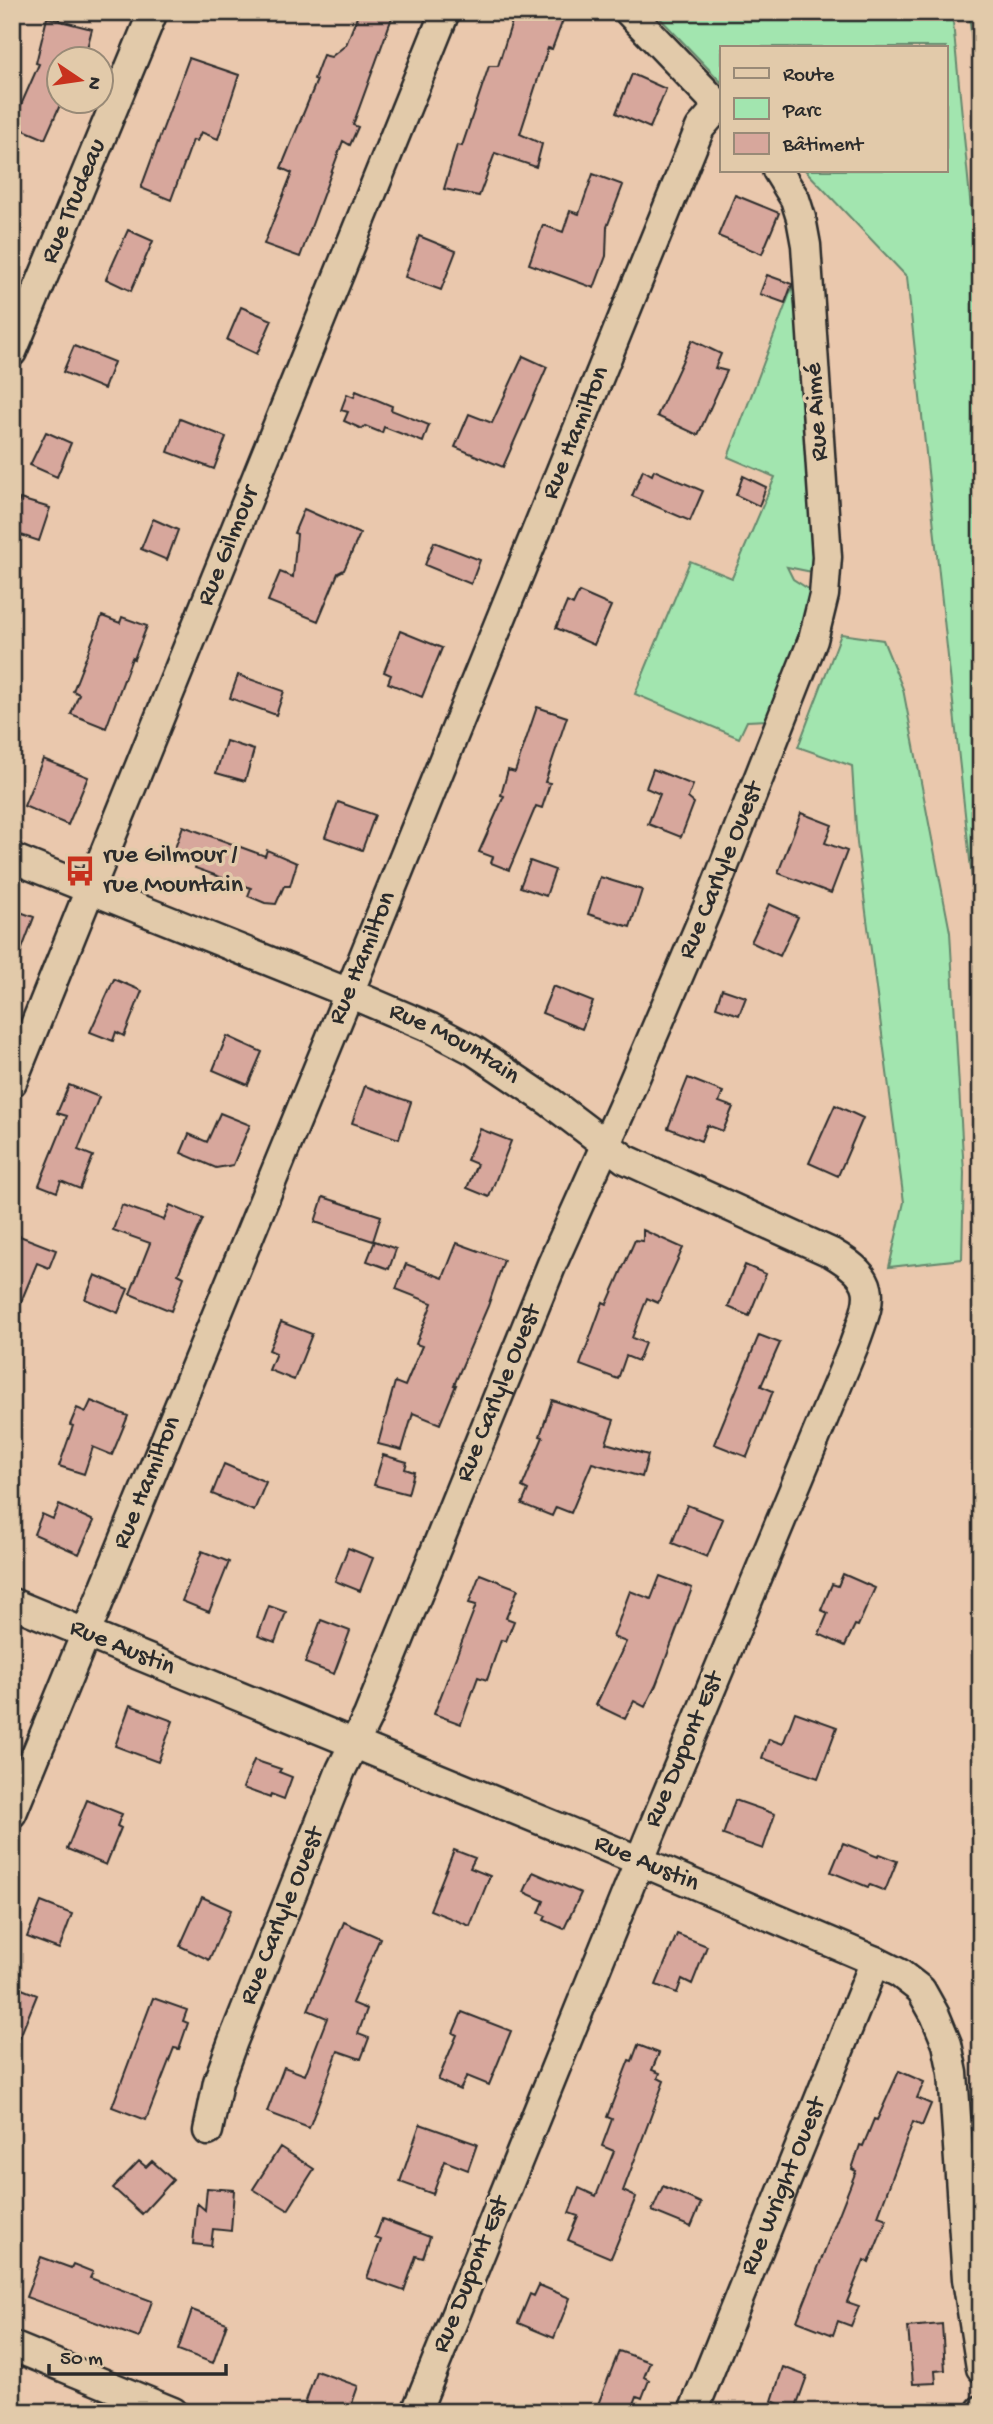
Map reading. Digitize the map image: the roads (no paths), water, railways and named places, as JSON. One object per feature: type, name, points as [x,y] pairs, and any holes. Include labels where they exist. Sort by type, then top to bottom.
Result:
[{"type":"street","name":"Rue Trudeau","points":[[12,352],[153,12]]},
{"type":"street","name":"Rue Gilmour","points":[[12,1082],[445,12]]},
{"type":"street","points":[[629,12],[720,108]]},
{"type":"street","name":"Rue Hamilton","points":[[12,1813],[700,128],[720,108]]},
{"type":"street","name":"Rue Aimé","points":[[778,172],[795,200],[806,245],[827,557],[819,619],[807,659]]},
{"type":"street","name":"Rue Carlyle Ouest","points":[[208,2131],[218,2082],[233,2041],[341,1770],[552,1264],[665,1010],[763,735],[807,659]]},
{"type":"street","name":"Rue Mountain","points":[[12,858],[349,993],[473,1050],[635,1164],[832,1253],[849,1263],[866,1281]]},
{"type":"street","name":"Rue Dupont Est","points":[[416,2412],[854,1345],[867,1304],[869,1292],[866,1281]]},
{"type":"street","name":"Rue Austin","points":[[12,1603],[876,1961],[899,1973],[921,1990],[936,2015],[951,2057],[967,2279],[981,2365]]},
{"type":"street","name":"Rue Wright Ouest","points":[[693,2412],[876,1961]]},
{"type":"street","points":[[12,2346],[173,2412]]},
{"type":"place","name":"rue Gilmour / rue Mountain","points":[[80,871]]}]
